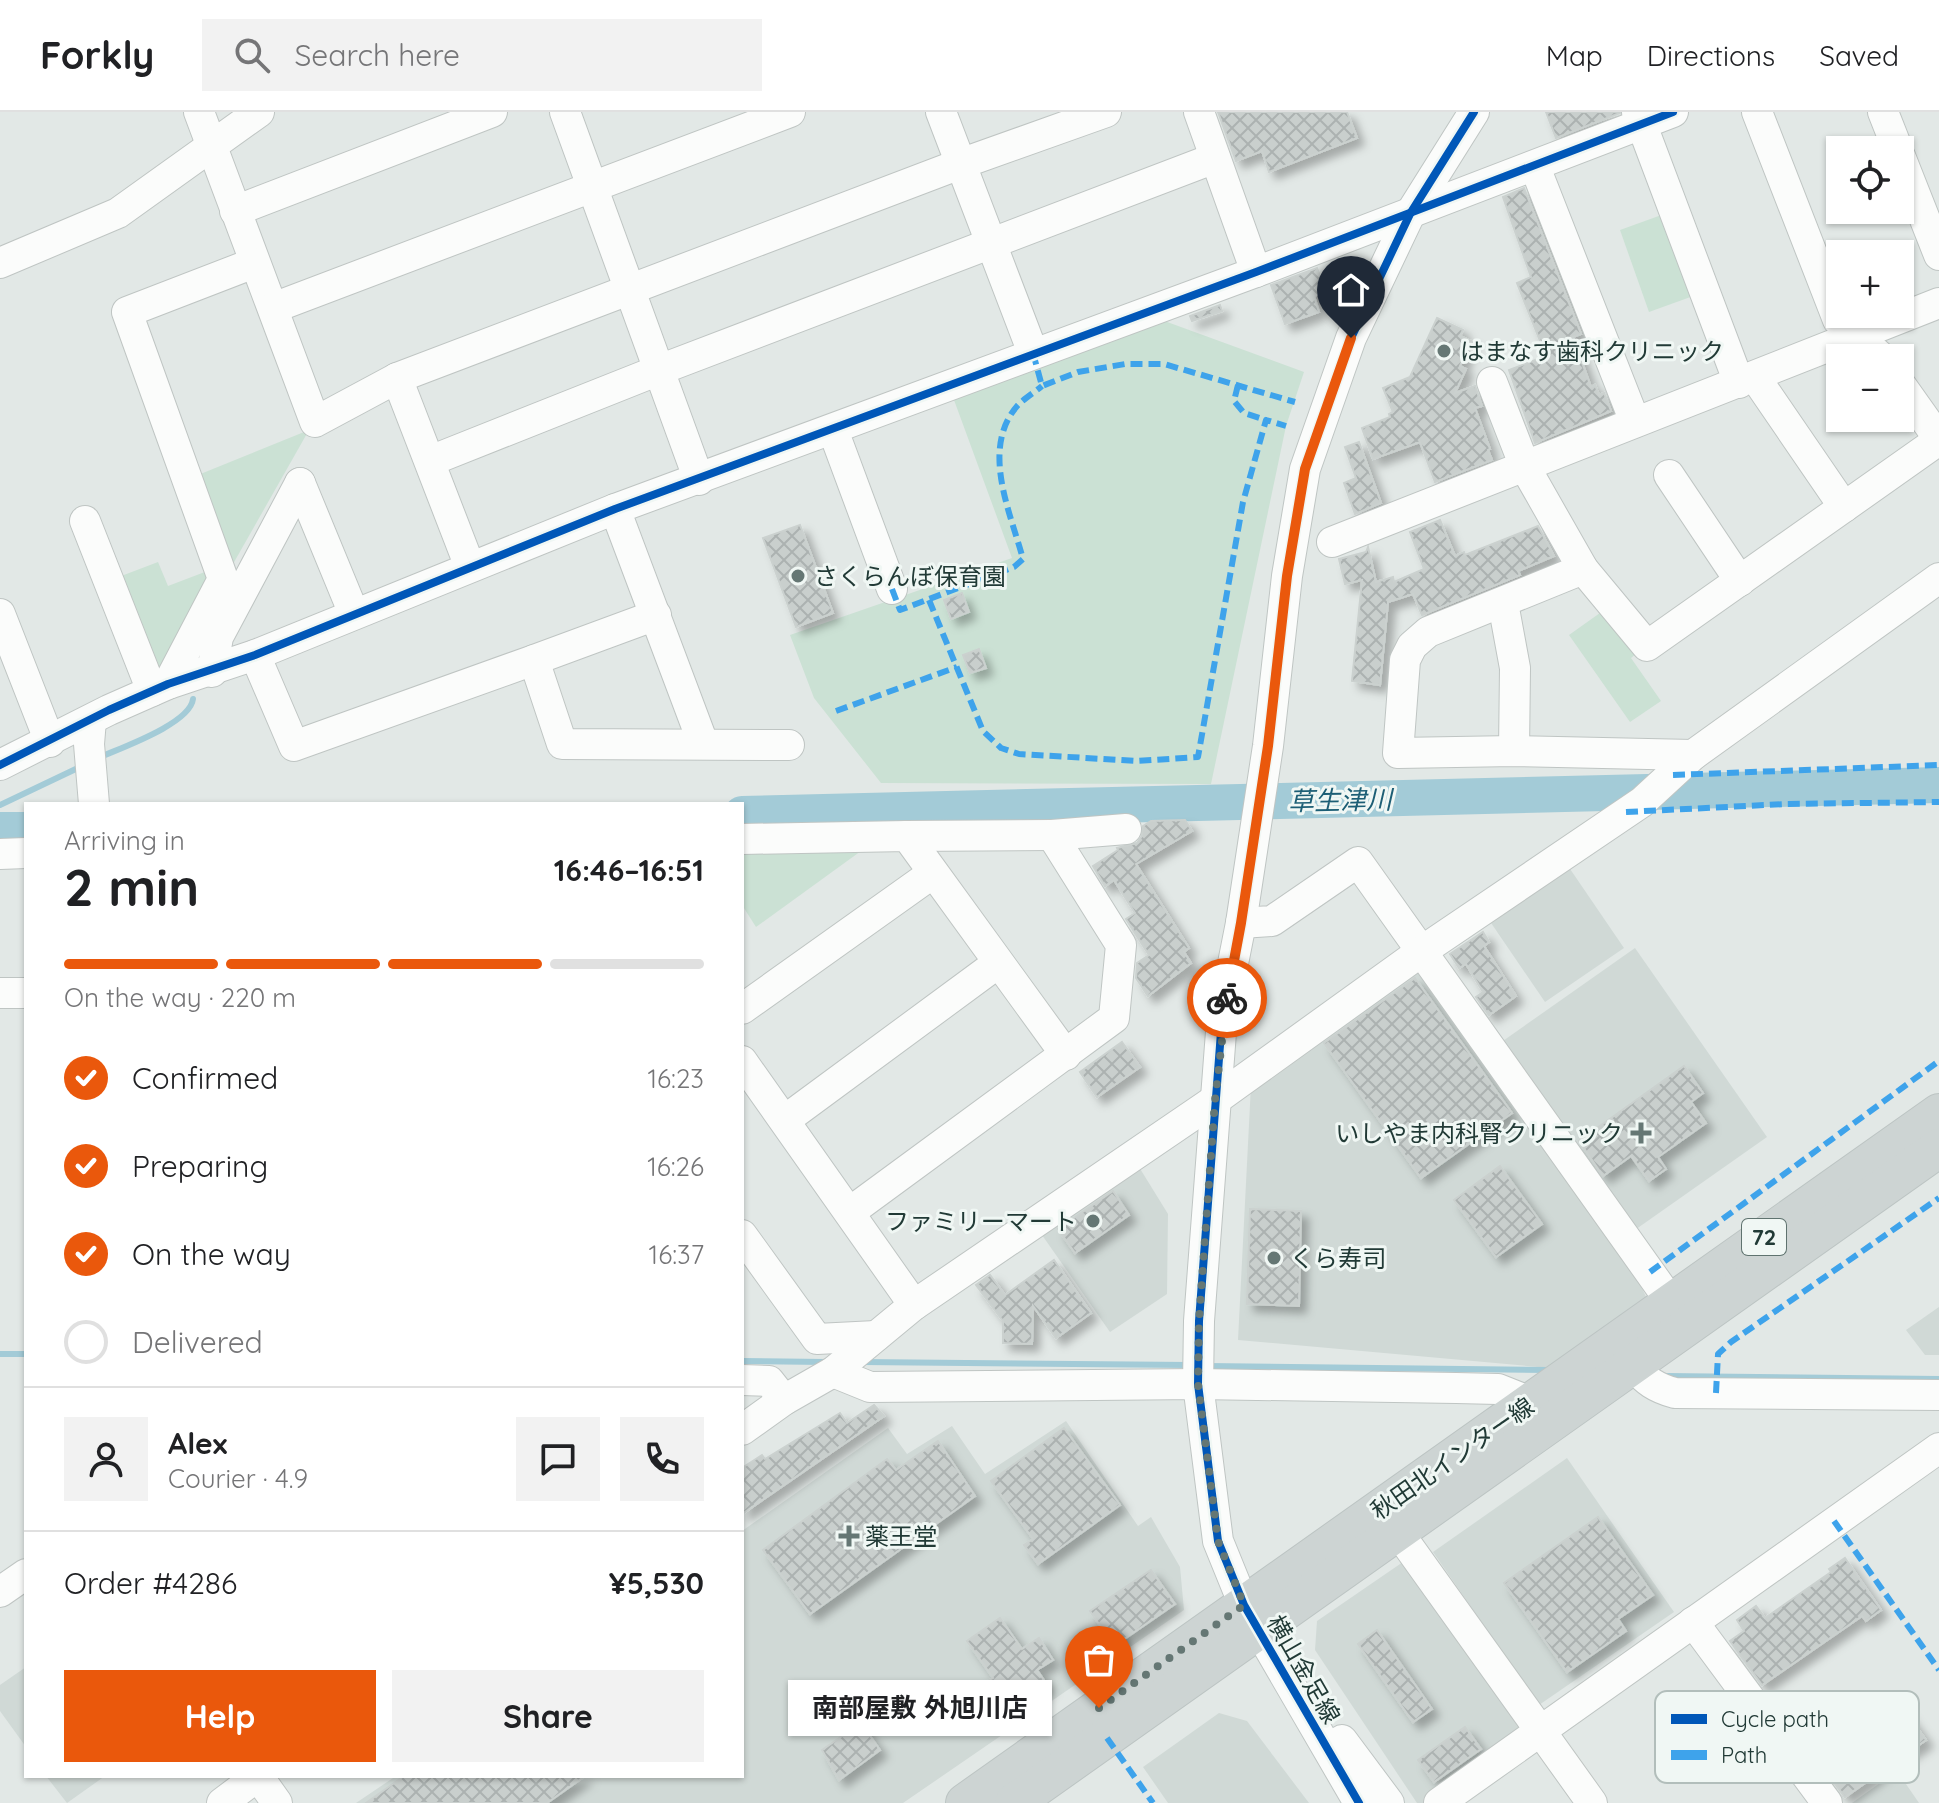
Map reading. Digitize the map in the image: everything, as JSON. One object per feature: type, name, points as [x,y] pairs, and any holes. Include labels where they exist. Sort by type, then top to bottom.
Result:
[{"type":"main road","name":"秋田北インター線","points":[[1014,1803],[1251,1618],[1398,1532],[1604,1376],[1671,1302],[1939,1113]]},
{"type":"main road","name":"秋田北インター線","points":[[965,1803],[1251,1618],[1939,1148]]},
{"type":"street","points":[[199,112],[315,422],[397,378],[960,164],[1106,112]]},
{"type":"street","points":[[0,263],[118,213],[259,112]]},
{"type":"street","points":[[235,211],[492,112]]},
{"type":"street","points":[[565,112],[699,480]]},
{"type":"street","points":[[273,308],[790,112]]},
{"type":"street","points":[[941,112],[1033,353]]},
{"type":"street","points":[[1199,112],[1256,272]]},
{"type":"street","name":"横山金足線","points":[[1359,1803],[1251,1618],[1218,1541],[1198,1372],[1215,1100],[1222,1019],[1241,923],[1268,746],[1287,576],[1305,469],[1351,338],[1410,214],[1474,112]]},
{"type":"street","points":[[0,765],[160,688],[212,672],[615,509],[1535,167],[1639,118],[1673,112]]},
{"type":"street","points":[[1757,112],[1838,320],[1865,344]]},
{"type":"street","points":[[1883,112],[1892,136]]},
{"type":"street","points":[[1639,118],[1747,380],[1844,507]]},
{"type":"street","points":[[430,461],[659,370],[1215,158]]},
{"type":"street","points":[[1535,167],[1635,422]]},
{"type":"street","points":[[1914,192],[1939,255]]},
{"type":"street","points":[[160,688],[223,579],[127,312],[254,263]]},
{"type":"street","points":[[1332,542],[1939,303]]},
{"type":"street","points":[[397,378],[470,567]]},
{"type":"street","points":[[1492,382],[1525,467],[1583,569],[1647,646],[1939,440],[1914,404]]},
{"type":"street","points":[[833,430],[892,589]]},
{"type":"street","points":[[1669,475],[1740,581]]},
{"type":"street","points":[[212,672],[218,637],[300,483],[354,614]]},
{"type":"street","points":[[615,509],[703,743]]},
{"type":"street","points":[[85,521],[160,688]]},
{"type":"street","points":[[1583,569],[1428,632],[1412,646],[1405,660],[1398,753],[1514,751],[1683,765]]},
{"type":"street","points":[[744,1429],[833,1371],[914,1305],[1215,1100],[1422,951],[1642,802],[1683,765],[1939,578]]},
{"type":"street","points":[[1503,603],[1515,668],[1514,751]]},
{"type":"street","points":[[0,614],[50,742]]},
{"type":"street","points":[[255,655],[294,746],[656,615]]},
{"type":"street","points":[[534,660],[562,744],[789,745]]},
{"type":"street","points":[[91,720],[92,781]]},
{"type":"street","points":[[744,839],[1052,835],[1126,829]]},
{"type":"street","points":[[850,1212],[1114,1018],[1121,945],[1052,835]]},
{"type":"street","points":[[907,836],[1066,1055]]},
{"type":"street","points":[[0,854],[24,853]]},
{"type":"street","points":[[1241,923],[1272,921],[1358,862],[1671,1302]]},
{"type":"street","points":[[744,1008],[933,873]]},
{"type":"street","points":[[785,1120],[998,963]]},
{"type":"street","points":[[0,993],[24,993]]},
{"type":"street","points":[[744,1064],[914,1305]]},
{"type":"street","points":[[744,1238],[817,1339],[867,1344]]},
{"type":"street","points":[[833,1371],[870,1387],[1198,1372],[1498,1389],[1604,1376],[1675,1393],[1939,1395]]},
{"type":"street","points":[[744,1380],[769,1381],[784,1400]]},
{"type":"street","points":[[1439,1803],[1939,1448]]},
{"type":"street","points":[[1398,1532],[1592,1803]]},
{"type":"street","points":[[0,1592],[24,1575]]},
{"type":"street","name":"横山金足線","points":[[1251,1618],[1389,1803]]},
{"type":"street","points":[[1693,1622],[1744,1691]]},
{"type":"street","points":[[222,1803],[255,1778]]},
{"type":"street","points":[[259,1778],[277,1803]]},
{"type":"street","points":[[1812,1783],[1827,1803]]},
{"type":"shaded area","points":[[1566,863],[1624,948],[1545,1002],[1487,917]]},
{"type":"shaded area","points":[[1635,948],[1767,1137],[1632,1232],[1500,1043]]},
{"type":"shaded area","points":[[1419,964],[1628,1259],[1648,1301],[1550,1368],[1238,1340],[1251,1085]]},
{"type":"shaded area","points":[[1139,1167],[1168,1214],[1167,1294],[1110,1332],[1042,1235]]},
{"type":"shaded area","points":[[1939,1307],[1939,1355],[1925,1355],[1906,1330]]},
{"type":"shaded area","points":[[1066,1421],[1138,1526],[1151,1517],[1180,1567],[1184,1610],[903,1803],[356,1803],[393,1778],[744,1778],[744,1530],[888,1428],[907,1454],[952,1426],[985,1474]]},
{"type":"shaded area","points":[[1567,1458],[1674,1612],[1539,1705],[1433,1552]]},
{"type":"shaded area","points":[[1403,1562],[1531,1727],[1427,1803],[1417,1803],[1315,1650],[1317,1621]]},
{"type":"shaded area","points":[[24,1668],[24,1744],[0,1711],[0,1685]]},
{"type":"shaded area","points":[[1219,1713],[1247,1721],[1309,1803],[1168,1803],[1143,1767]]},
{"type":"shaded area","points":[[48,1778],[102,1778],[67,1803]]},
{"type":"shaded area","points":[[1880,1783],[1905,1783],[1919,1803],[1852,1803]]},
{"type":"green space","points":[[1667,213],[1696,295],[1649,312],[1620,230]]},
{"type":"green space","points":[[1159,319],[1304,372],[1286,426],[1211,784],[881,783],[814,698],[790,635],[1012,558],[954,400]]},
{"type":"green space","points":[[309,430],[229,571],[198,475]]},
{"type":"green space","points":[[158,562],[168,586],[210,570],[212,581],[163,669],[149,663],[116,578]]},
{"type":"green space","points":[[1607,608],[1638,652],[1631,658],[1661,701],[1630,722],[1569,635]]},
{"type":"green space","points":[[744,849],[861,851],[756,927],[744,908]]},
{"type":"building","points":[[1218,112],[1347,112],[1357,138],[1269,172],[1262,151],[1236,161]]},
{"type":"building","points":[[1546,112],[1619,112],[1620,113],[1556,138]]},
{"type":"building","points":[[1524,188],[1581,334],[1573,337],[1591,387],[1595,385],[1599,395],[1604,393],[1611,411],[1535,443],[1509,370],[1546,356],[1517,283],[1531,277],[1503,197]]},
{"type":"building","points":[[1317,268],[1326,291],[1314,296],[1319,312],[1285,324],[1271,285]]},
{"type":"building","points":[[1220,305],[1222,311],[1192,321],[1190,316]]},
{"type":"building","points":[[1437,318],[1463,330],[1460,336],[1471,341],[1460,366],[1466,369],[1455,393],[1475,386],[1482,406],[1475,408],[1492,460],[1435,482],[1420,442],[1373,459],[1362,428],[1390,417],[1389,414],[1393,412],[1383,388],[1410,377]]},
{"type":"building","points":[[1359,442],[1381,503],[1355,514],[1344,483],[1356,478],[1345,447]]},
{"type":"building","points":[[1440,520],[1455,556],[1464,552],[1465,555],[1538,526],[1554,556],[1518,571],[1520,575],[1422,615],[1413,594],[1388,602],[1380,685],[1352,681],[1362,580],[1345,584],[1339,559],[1366,552],[1368,547],[1376,582],[1393,577],[1394,582],[1424,569],[1410,532]]},
{"type":"building","name":"さくらんぼ保育園","points":[[800,525],[833,613],[796,627],[763,538]]},
{"type":"building","points":[[962,593],[969,612],[951,619],[944,600]]},
{"type":"building","points":[[979,649],[986,668],[970,673],[963,655]]},
{"type":"building","points":[[1185,820],[1192,831],[1136,864],[1189,948],[1184,952],[1191,963],[1148,996],[1136,978],[1137,963],[1149,955],[1126,919],[1135,913],[1114,880],[1105,886],[1093,866],[1117,848],[1137,843],[1143,826],[1151,821]]},
{"type":"building","points":[[1483,932],[1489,942],[1484,946],[1516,996],[1489,1015],[1476,997],[1483,992],[1466,964],[1459,968],[1450,954]]},
{"type":"building","points":[[1415,978],[1512,1113],[1421,1178],[1324,1043]]},
{"type":"building","points":[[1122,1042],[1140,1067],[1097,1097],[1080,1072]]},
{"type":"building","name":"いしやま内科腎クリニック","points":[[1684,1066],[1703,1093],[1691,1102],[1706,1123],[1658,1157],[1666,1169],[1649,1181],[1631,1156],[1603,1176],[1579,1141]]},
{"type":"building","points":[[1500,1166],[1542,1224],[1496,1257],[1454,1200]]},
{"type":"building","name":"ファミリーマート","points":[[1113,1191],[1129,1215],[1075,1253],[1058,1229]]},
{"type":"building","name":"くら寿司","points":[[1250,1209],[1301,1211],[1299,1306],[1247,1304]]},
{"type":"building","points":[[1054,1260],[1091,1313],[1056,1338],[1033,1306],[1032,1344],[1003,1343],[1003,1321],[976,1285],[990,1275],[1005,1295]]},
{"type":"building","points":[[874,1405],[884,1416],[744,1513],[744,1467],[762,1455],[765,1459],[840,1413],[847,1423]]},
{"type":"building","points":[[1064,1428],[1120,1505],[1038,1564],[1024,1545],[1033,1539],[991,1481]]},
{"type":"building","name":"薬王堂","points":[[938,1441],[975,1496],[810,1614],[763,1550],[887,1459],[896,1470]]},
{"type":"building","points":[[1598,1517],[1653,1595],[1618,1619],[1626,1631],[1567,1672],[1504,1583]]},
{"type":"building","points":[[1845,1558],[1881,1610],[1866,1621],[1862,1616],[1762,1685],[1730,1641],[1744,1631],[1737,1620],[1756,1606],[1765,1618],[1831,1572],[1829,1569]]},
{"type":"building","points":[[1151,1570],[1175,1604],[1114,1646],[1090,1611]]},
{"type":"building","points":[[1000,1618],[1022,1649],[1039,1638],[1053,1660],[1037,1670],[1048,1686],[1006,1716],[995,1700],[1000,1697],[988,1681],[993,1678],[967,1641]]},
{"type":"building","points":[[1377,1630],[1432,1709],[1413,1722],[1358,1644]]},
{"type":"building","points":[[861,1723],[880,1750],[839,1780],[822,1750]]},
{"type":"building","points":[[1465,1727],[1481,1749],[1434,1782],[1418,1760]]},
{"type":"building","points":[[1919,1730],[1926,1740],[1919,1745]]},
{"type":"building","points":[[401,1778],[582,1778],[547,1803],[366,1803]]},
{"type":"building","points":[[1834,1783],[1865,1783],[1845,1797]]},
{"type":"waterway","points":[[98,758],[167,726],[189,708],[193,699]]},
{"type":"waterway","points":[[0,805],[80,767]]},
{"type":"waterway","name":"草生津川","points":[[744,814],[1939,785]]},
{"type":"waterway","name":"草生津川","points":[[0,830],[24,830]]},
{"type":"waterway","points":[[0,1354],[24,1354]]},
{"type":"waterway","points":[[744,1361],[826,1362]]},
{"type":"waterway","points":[[862,1362],[1190,1365]]},
{"type":"waterway","points":[[1206,1366],[1550,1370]]},
{"type":"waterway","points":[[1665,1376],[1939,1379]]},
{"type":"marked path","points":[[1033,353],[1042,386],[1078,372],[1125,364],[1164,364],[1295,402]]},
{"type":"marked path","points":[[1238,385],[1234,401],[1244,413],[1266,420]]},
{"type":"marked path","points":[[892,589],[900,610],[1014,567],[1023,559],[1001,480],[1001,440],[1007,422],[1018,405],[1042,386]]},
{"type":"marked path","points":[[929,600],[983,731],[1001,748],[1019,754],[1137,761],[1198,757],[1243,502],[1266,420],[1286,426]]},
{"type":"marked path","points":[[836,711],[957,667]]},
{"type":"marked path","points":[[1673,775],[1939,765]]},
{"type":"marked path","points":[[1626,812],[1786,804],[1939,802]]},
{"type":"marked path","points":[[1650,1272],[1939,1061]]},
{"type":"marked path","points":[[1716,1393],[1718,1354],[1731,1342],[1939,1198]]},
{"type":"marked path","points":[[1834,1521],[1939,1670]]},
{"type":"marked path","points":[[1107,1738],[1153,1803]]},
{"type":"cycle path","points":[[1359,1803],[1244,1605],[1218,1541],[1198,1384],[1199,1321],[1222,1019],[1241,923],[1268,746],[1287,576],[1305,469],[1351,338],[1410,214],[1474,112]]},
{"type":"cycle path","points":[[0,765],[168,684],[255,655],[615,509],[1256,272],[1673,112]]},
{"type":"way so far","points":[[1099,1708],[1244,1605],[1218,1541],[1198,1384],[1199,1321],[1215,1100],[1222,1019],[1227,998]]},
{"type":"place","name":"はまなす歯科クリニック","points":[[1444,351]]},
{"type":"place","name":"さくらんぼ保育園","points":[[798,576]]},
{"type":"place","name":"いしやま内科腎クリニック","points":[[1641,1133]]},
{"type":"place","name":"ファミリーマート","points":[[1093,1221]]},
{"type":"place","name":"くら寿司","points":[[1274,1258]]},
{"type":"place","name":"薬王堂","points":[[849,1536]]},
{"type":"place","name":"南部屋敷 外旭川店","points":[[1099,1708]]},
{"type":"route","points":[[1227,998],[1268,746],[1287,576],[1305,469],[1351,338]]}]
